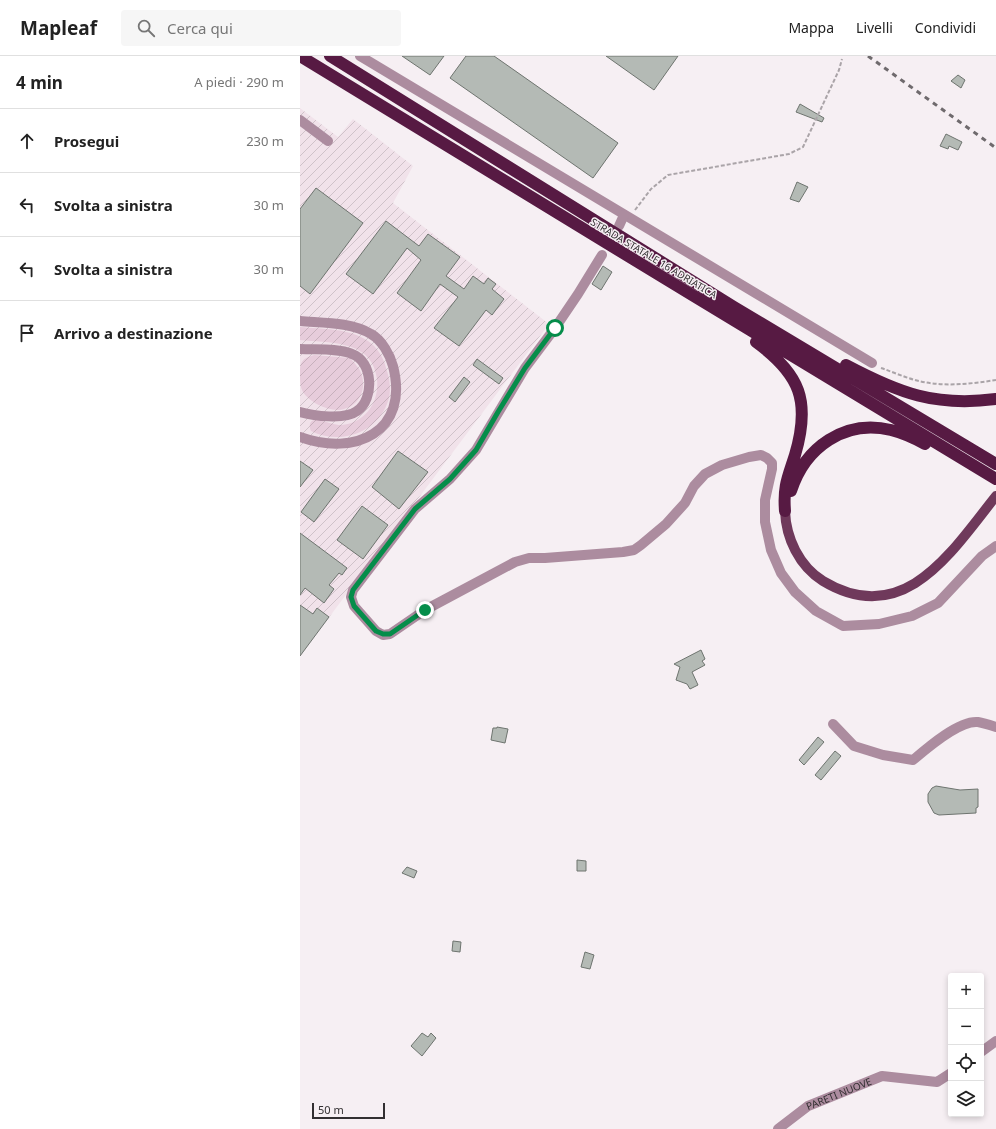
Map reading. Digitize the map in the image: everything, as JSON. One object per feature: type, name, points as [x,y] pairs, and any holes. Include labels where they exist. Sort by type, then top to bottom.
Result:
[{"type":"highway","name":"STRADA STATALE 16 ADRIATICA","points":[[300,56],[996,479]]},
{"type":"highway","name":"STRADA STATALE 16 ADRIATICA","points":[[330,56],[734,306],[996,464]]},
{"type":"highway","points":[[692,295],[769,352],[788,370],[795,383],[800,397],[802,419],[797,446],[785,485],[785,511]]},
{"type":"highway","points":[[734,306],[879,382],[900,391],[926,398],[946,401],[996,399]]},
{"type":"highway","points":[[785,511],[797,475],[812,454],[820,446],[833,438],[846,432],[859,429],[882,428],[903,434],[996,479]]},
{"type":"main road","points":[[785,511],[787,530],[798,556],[820,579],[835,588],[853,594],[887,594],[905,589],[915,584],[936,568],[996,496]]},
{"type":"street","points":[[360,56],[876,365]]},
{"type":"street","points":[[300,120],[328,141]]},
{"type":"street","points":[[619,226],[627,217]]},
{"type":"street","points":[[602,255],[559,322],[525,368],[476,450],[450,479],[415,509],[353,590],[351,597],[354,606],[376,631],[383,634],[390,634],[425,610],[515,562],[529,558],[545,558],[634,550],[666,524],[685,502],[694,486],[705,474],[722,465],[761,455],[772,463],[765,500],[765,522],[771,550],[781,573],[795,592],[816,611],[843,626],[879,624],[912,616],[938,603],[982,556],[996,546]]},
{"type":"street","points":[[300,322],[344,325],[372,334],[382,343],[391,360],[396,378],[395,401],[391,416],[382,428],[373,434],[351,442],[335,444],[311,441],[300,437]]},
{"type":"street","points":[[300,349],[336,351],[353,354],[360,359],[366,369],[370,381],[369,394],[357,412],[343,416],[326,416],[300,412]]},
{"type":"street","points":[[833,724],[854,746],[883,755],[914,760],[933,743],[964,724],[976,722],[996,726]]},
{"type":"street","points":[[984,1050],[996,1041]]},
{"type":"street","name":"PARETI NUOVE","points":[[778,1129],[808,1106],[882,1076],[937,1082],[948,1075]]},
{"type":"path","points":[[627,217],[651,189],[668,175],[789,154],[803,147],[839,70],[842,59]]},
{"type":"path","points":[[876,365],[919,381],[949,385],[971,384],[996,380]]},
{"type":"shaded area","points":[[300,108],[338,137],[353,119],[413,166],[393,203],[549,324],[300,656]]},
{"type":"shaded area","points":[[300,327],[344,331],[368,341],[380,353],[384,360],[389,377],[390,395],[387,404],[374,423],[355,434],[344,437],[322,435],[311,431],[310,424],[313,420],[342,425],[359,420],[371,408],[377,392],[377,383],[376,374],[372,363],[365,355],[346,345],[300,340]]},
{"type":"shaded area","points":[[314,355],[350,358],[356,365],[361,373],[363,384],[361,395],[354,404],[344,409],[333,410],[321,406],[306,396],[301,386],[300,366],[304,359]]},
{"type":"building","points":[[402,56],[444,56],[430,75]]},
{"type":"building","points":[[466,56],[494,56],[618,143],[593,178],[450,78]]},
{"type":"building","points":[[606,56],[678,56],[654,90]]},
{"type":"building","points":[[958,75],[965,80],[961,88],[951,81]]},
{"type":"building","points":[[800,104],[824,118],[822,122],[796,112]]},
{"type":"building","points":[[946,134],[962,142],[958,150],[949,146],[948,149],[940,146]]},
{"type":"building","points":[[797,182],[808,187],[799,202],[790,199]]},
{"type":"building","points":[[316,188],[363,223],[310,294],[300,286],[300,209]]},
{"type":"building","points":[[386,221],[419,246],[428,234],[460,257],[446,276],[464,289],[473,276],[484,284],[488,278],[496,284],[492,289],[504,299],[492,315],[486,310],[459,346],[434,328],[458,297],[440,284],[421,311],[397,293],[421,260],[407,248],[373,294],[346,274]]},
{"type":"building","points":[[603,266],[612,272],[601,290],[592,284]]},
{"type":"building","points":[[477,359],[503,378],[499,384],[473,365]]},
{"type":"building","points":[[464,377],[470,382],[455,402],[449,397]]},
{"type":"building","points":[[398,451],[428,472],[399,509],[372,487]]},
{"type":"building","points":[[300,461],[313,470],[300,487]]},
{"type":"building","points":[[325,479],[339,489],[314,522],[301,512]]},
{"type":"building","points":[[362,506],[388,525],[363,559],[337,540]]},
{"type":"building","points":[[300,533],[347,568],[342,575],[339,573],[329,585],[334,589],[324,603],[305,588],[300,595]]},
{"type":"building","points":[[300,605],[313,614],[317,608],[329,617],[300,656]]},
{"type":"building","points":[[701,650],[705,659],[702,661],[705,665],[692,672],[698,685],[690,689],[687,684],[676,680],[680,667],[674,664]]},
{"type":"building","points":[[497,727],[508,729],[505,743],[491,740],[493,728]]},
{"type":"building","points":[[818,737],[824,742],[804,765],[799,760]]},
{"type":"building","points":[[835,751],[841,756],[821,780],[815,775]]},
{"type":"building","points":[[936,786],[960,790],[978,789],[978,807],[976,808],[976,813],[939,815],[934,813],[928,802],[928,794],[932,788]]},
{"type":"building","points":[[577,860],[586,861],[586,871],[577,871]]},
{"type":"building","points":[[407,867],[417,871],[414,878],[402,873]]},
{"type":"building","points":[[453,941],[461,942],[460,952],[452,951]]},
{"type":"building","points":[[585,952],[594,955],[590,969],[581,967]]},
{"type":"building","points":[[422,1033],[428,1037],[431,1033],[436,1038],[422,1056],[411,1046]]},
{"type":"railway","points":[[868,56],[996,148]]},
{"type":"route","points":[[425,610],[390,634],[383,634],[376,631],[354,606],[351,597],[353,590],[415,509],[450,479],[476,450],[525,368],[555,328]]}]
